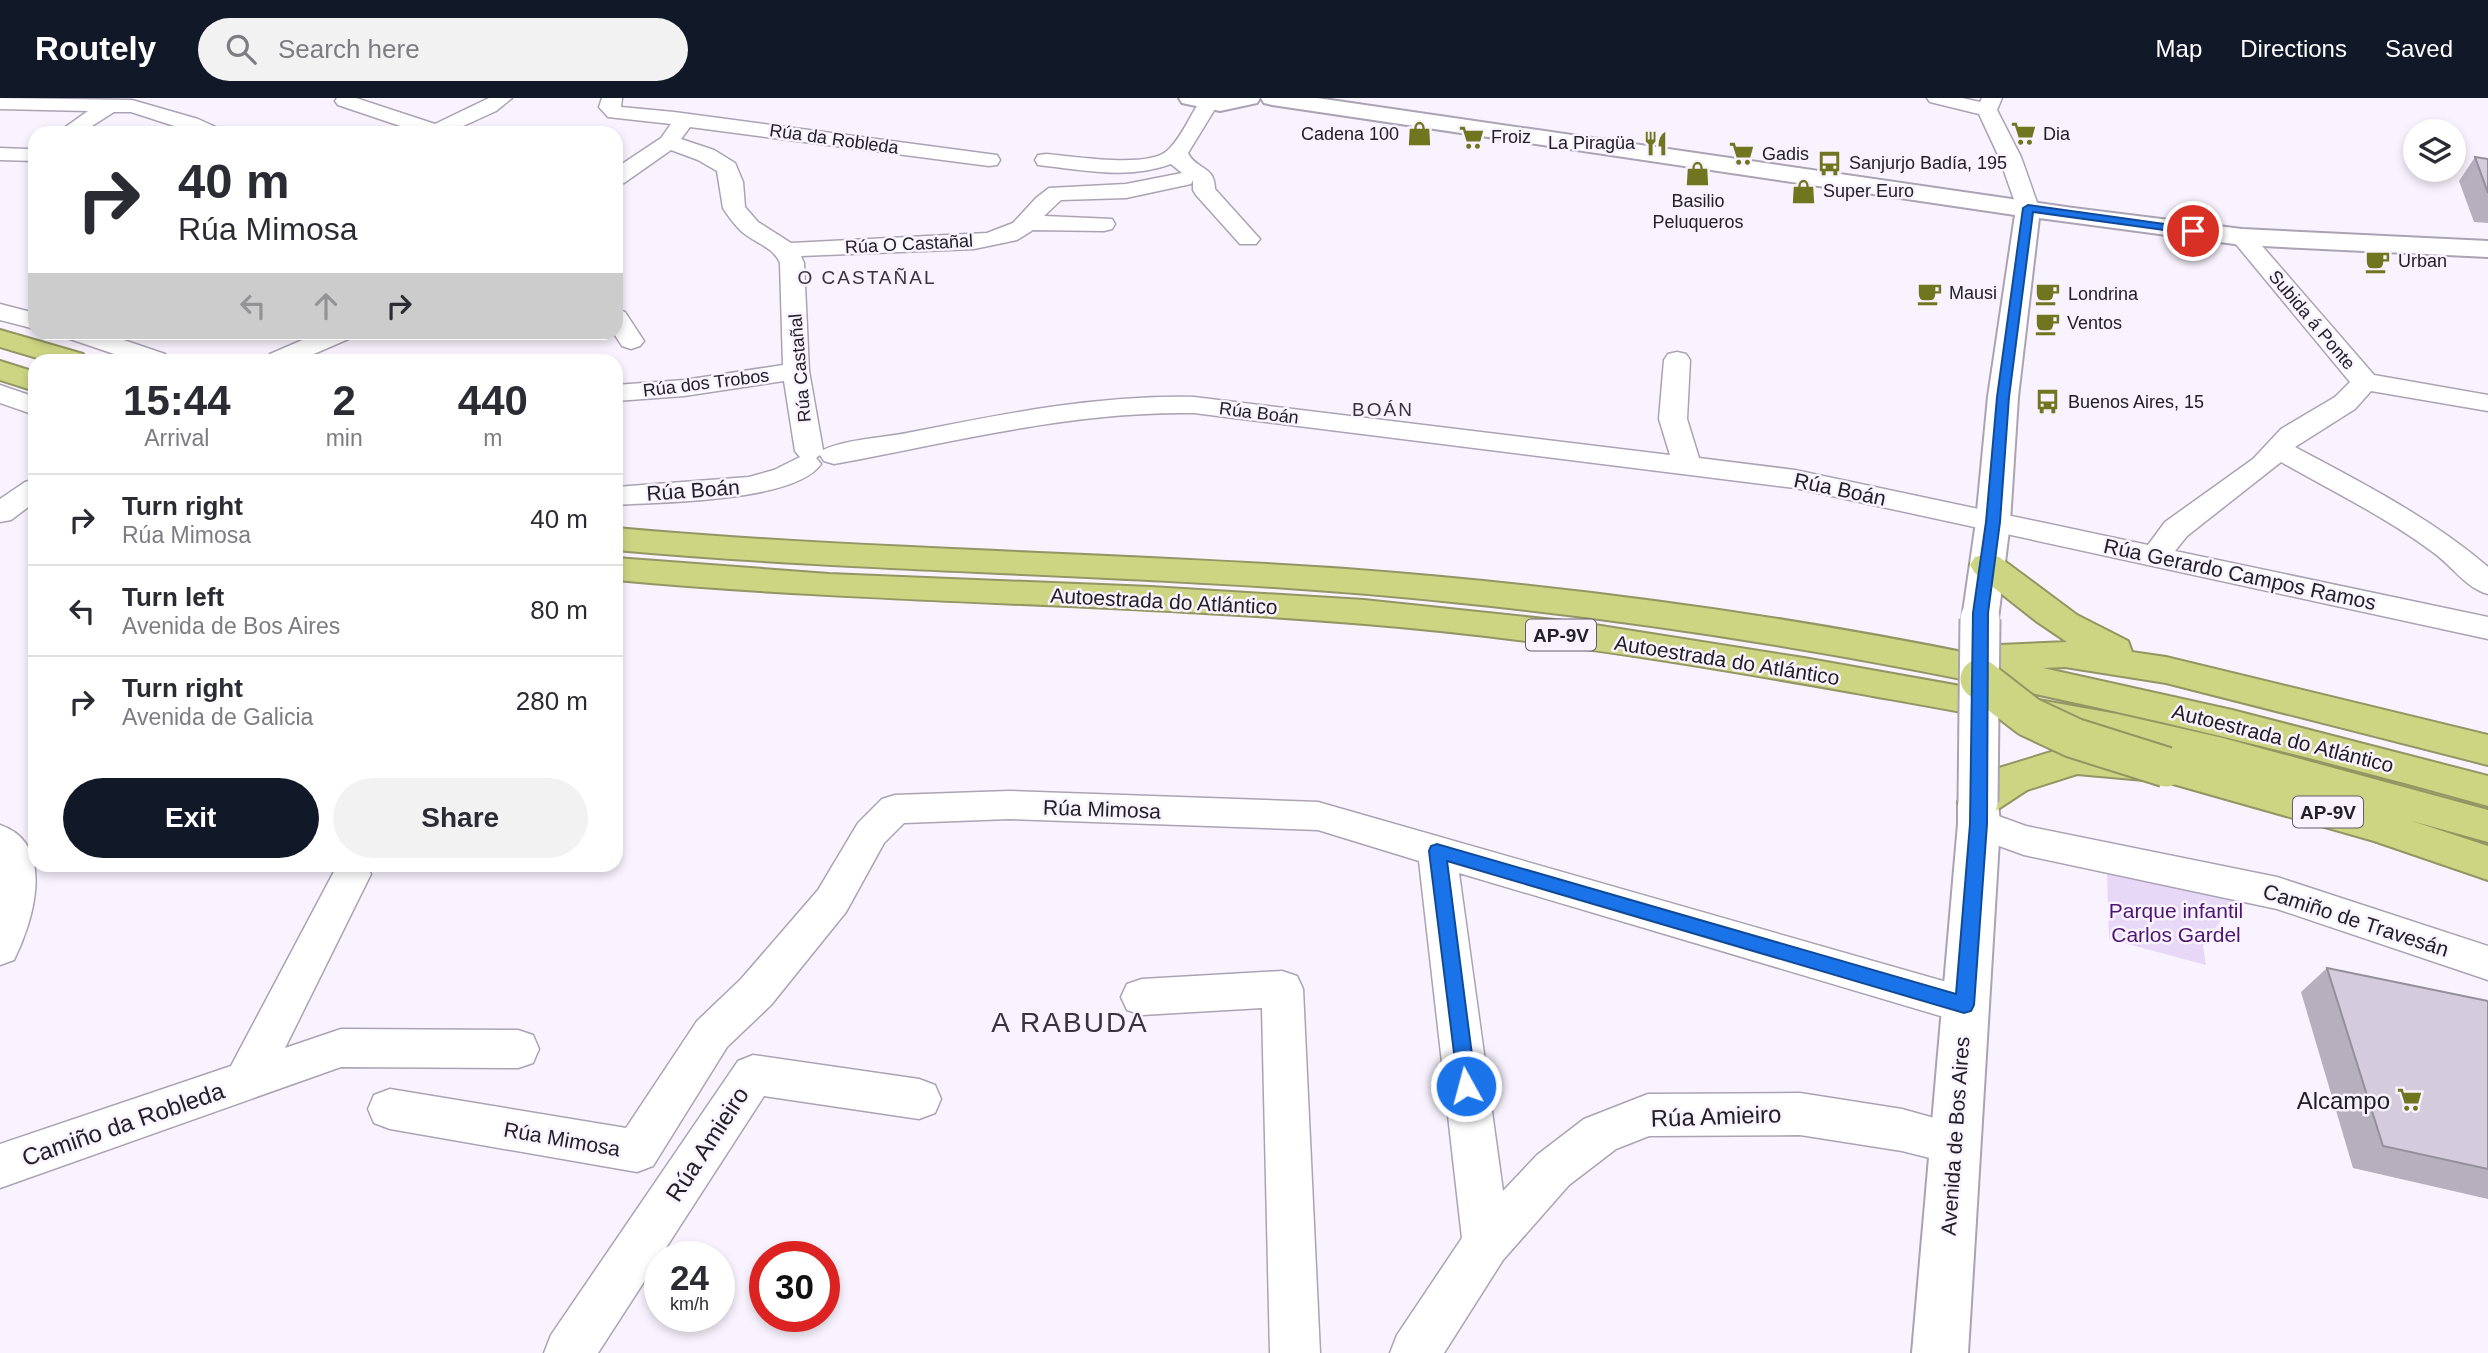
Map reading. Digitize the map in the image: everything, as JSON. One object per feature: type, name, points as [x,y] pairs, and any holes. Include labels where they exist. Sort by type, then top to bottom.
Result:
[{"type":"highway","points":[[0,338],[53,354]]},
{"type":"highway","points":[[0,370],[28,380]]},
{"type":"highway","name":"Autoestrada do Atlántico","points":[[623,540],[758,552],[1244,573],[1451,590],[1651,613],[1851,643],[2059,683],[2219,721],[2488,791]]},
{"type":"highway","points":[[1987,565],[2087,639],[2166,670]]},
{"type":"highway","name":"Autoestrada do Atlántico","points":[[623,570],[730,581],[849,588],[1235,602],[1472,622],[1784,666],[2072,718],[2186,744],[2488,826]]},
{"type":"highway","points":[[1980,670],[2015,655],[2065,654],[2166,670],[2488,750]]},
{"type":"highway","name":"AP-9V","points":[[1980,670],[2029,717],[2063,733],[2166,767],[2379,826],[2488,863]]},
{"type":"highway","name":"AP-9V","points":[[1979,813],[2012,779],[2077,759],[2166,767]]},
{"type":"main road","points":[[1199,101],[1231,103],[1249,98]]},
{"type":"main road","points":[[1272,98],[2242,237],[2488,250]]},
{"type":"main road","name":"Avenida de Bos Aires","points":[[1940,1353],[1979,813],[1980,619],[1993,522],[2003,397],[2028,208]]},
{"type":"street","points":[[446,126],[489,107],[502,98]]},
{"type":"street","name":"Rúa da Robleda","points":[[612,98],[609,107],[615,113],[989,159]]},
{"type":"street","points":[[1937,98],[1989,104],[2028,208]]},
{"type":"street","points":[[10,122],[44,101]]},
{"type":"street","points":[[78,126],[118,101]]},
{"type":"street","points":[[0,103],[118,101],[194,126]]},
{"type":"street","points":[[345,101],[416,126]]},
{"type":"street","points":[[1046,160],[1134,167],[1154,164],[1177,153],[1199,101]]},
{"type":"street","points":[[623,173],[669,142],[680,129],[679,119]]},
{"type":"street","points":[[669,142],[706,155],[727,168],[732,182],[734,208],[750,227],[786,250]]},
{"type":"street","points":[[1177,153],[1180,160],[1204,178],[1204,191],[1248,239]]},
{"type":"street","points":[[0,154],[28,154]]},
{"type":"street","name":"Rúa O Castañal","points":[[786,250],[974,242],[1001,237],[1027,223],[1048,196],[1057,193],[1126,191],[1183,179]]},
{"type":"street","name":"Rúa O Castañal","points":[[1027,223],[1104,224]]},
{"type":"street","name":"Subida á Ponte","points":[[2156,555],[2176,529],[2263,465],[2291,435],[2345,403],[2365,383],[2242,237]]},
{"type":"street","name":"Rúa Castañal","points":[[786,250],[793,263],[796,371],[817,456]]},
{"type":"street","points":[[0,312],[28,319]]},
{"type":"street","points":[[623,328],[632,341]]},
{"type":"street","points":[[97,340],[138,354]]},
{"type":"street","points":[[292,354],[325,340]]},
{"type":"street","points":[[1677,360],[1673,419],[1686,465]]},
{"type":"street","name":"Rúa dos Trobos","points":[[623,392],[684,388],[796,371]]},
{"type":"street","points":[[2365,383],[2488,403]]},
{"type":"street","points":[[0,393],[28,404]]},
{"type":"street","name":"Rúa Boán","points":[[623,495],[751,486],[784,476],[817,456],[1038,416],[1149,403],[1207,407],[1795,479],[1993,522]]},
{"type":"street","points":[[2278,449],[2384,507],[2445,546],[2488,584]]},
{"type":"street","points":[[0,513],[28,493]]},
{"type":"street","name":"Rúa Gerardo Campos Ramos","points":[[1993,522],[2488,628]]},
{"type":"street","name":"Rúa Mimosa","points":[[390,1109],[637,1151],[712,1034],[756,992],[832,901],[871,833],[895,809],[1009,805],[1318,817],[1964,1005]]},
{"type":"street","name":"Camiño de Travesán","points":[[1979,813],[2024,840],[2277,893],[2488,963]]},
{"type":"street","points":[[0,840],[8,848],[19,882],[9,930],[0,948]]},
{"type":"street","points":[[1437,851],[1486,1243]]},
{"type":"street","name":"Camiño da Robleda","points":[[246,1081],[352,874]]},
{"type":"street","points":[[1142,997],[1282,989],[1295,1353]]},
{"type":"street","name":"Camiño da Robleda","points":[[0,1167],[341,1048],[518,1049]]},
{"type":"street","name":"Rúa Amieiro","points":[[569,1353],[753,1075],[919,1099]]},
{"type":"street","name":"Rúa Amieiro","points":[[1415,1353],[1486,1243],[1553,1170],[1600,1134],[1648,1115],[1800,1114],[1902,1130],[1954,1143]]},
{"type":"green space","name":"Parque infantil Carlos Gardel","points":[[2107,873],[2235,900],[2203,946],[2206,965],[2109,939]]},
{"type":"building","points":[[2475,157],[2488,159],[2488,193]]},
{"type":"building","name":"Alcampo","points":[[2327,968],[2488,1001],[2488,1169],[2383,1146]]},
{"type":"place","name":"Cadena 100","points":[[1419,134]]},
{"type":"place","name":"Dia","points":[[2023,134]]},
{"type":"place","name":"Froiz","points":[[1471,137]]},
{"type":"place","name":"La Piragüa","points":[[1655,143]]},
{"type":"place","name":"Gadis","points":[[1742,154]]},
{"type":"place","name":"Sanjurjo Badía, 195","points":[[1829,163]]},
{"type":"place","name":"Basilio Peluqueros","points":[[1698,174]]},
{"type":"place","name":"Super Euro","points":[[1803,191]]},
{"type":"place","name":"Urban","points":[[2378,261]]},
{"type":"place","name":"Mausi","points":[[1929,293]]},
{"type":"place","name":"Londrina","points":[[2048,294]]},
{"type":"place","name":"Ventos","points":[[2047,323]]},
{"type":"place","name":"Buenos Aires, 15","points":[[2048,402]]},
{"type":"place","name":"Alcampo","points":[[2410,1100]]},
{"type":"district","name":"O CASTAÑAL","points":[[867,277]]},
{"type":"district","name":"BOÁN","points":[[1383,409]]},
{"type":"district","name":"A RABUDA","points":[[1070,1022]]},
{"type":"route","points":[[1466,1086],[1437,851],[1964,1005],[1979,824],[1981,613],[1993,522],[2003,397],[2027,234],[2028,208],[2193,231]]}]
